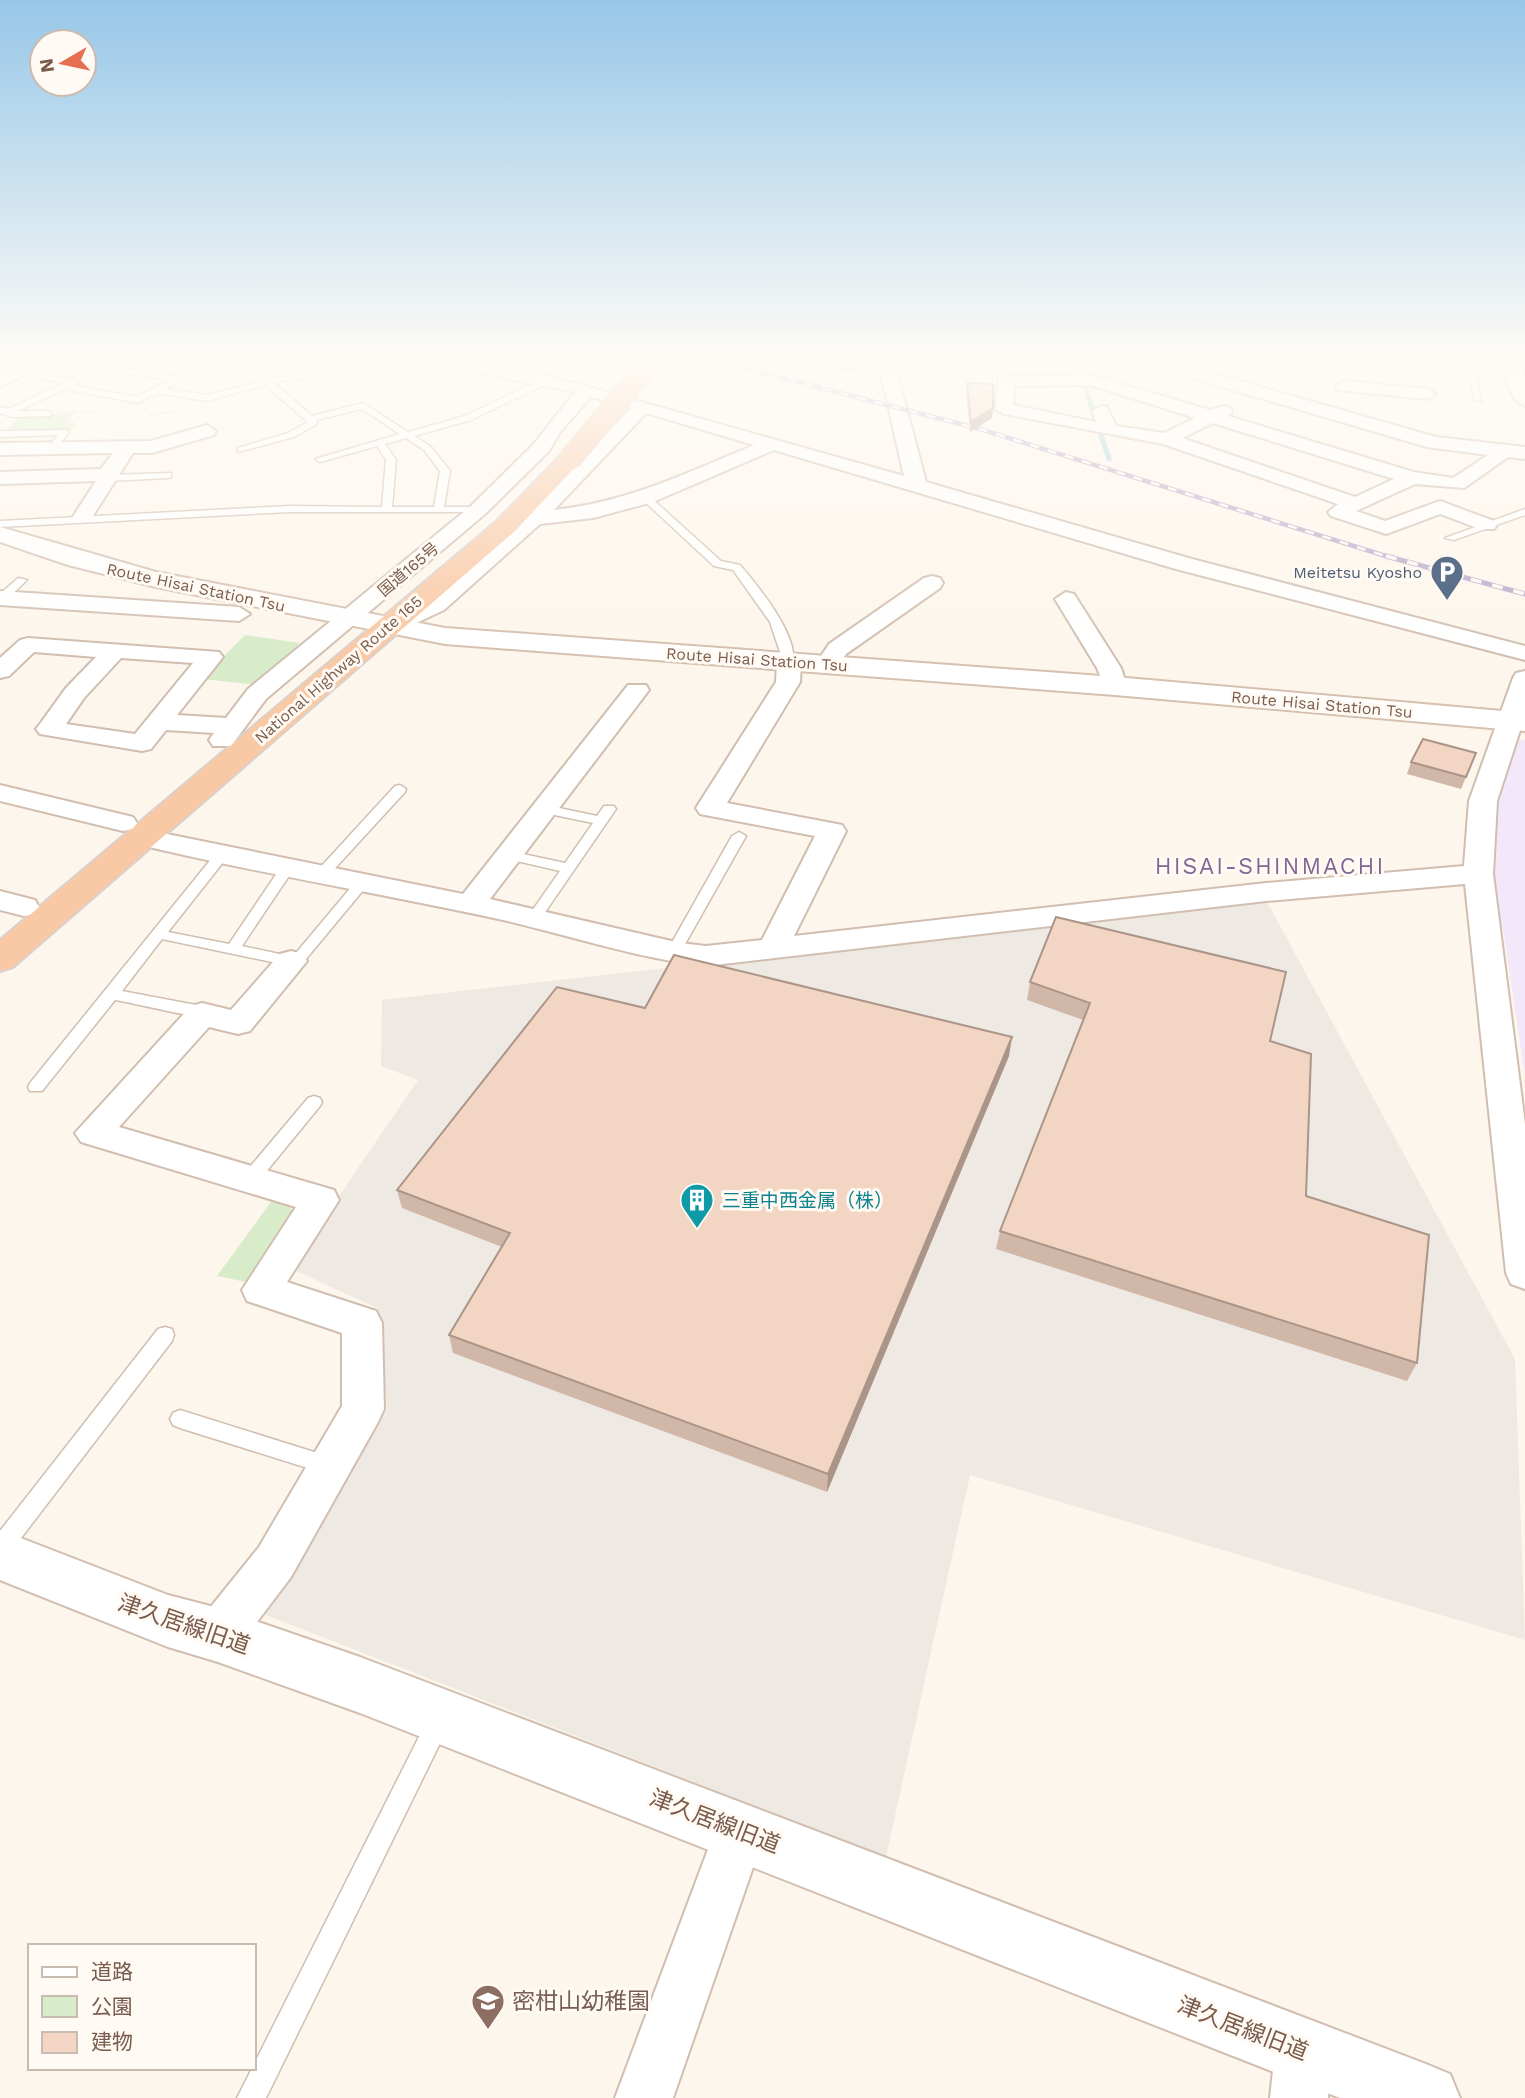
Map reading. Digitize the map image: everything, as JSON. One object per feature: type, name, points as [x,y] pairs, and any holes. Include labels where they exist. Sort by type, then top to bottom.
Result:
[{"type":"highway","name":"National Highway Route 165","points":[[0,959],[228,733],[365,623],[506,526],[560,457]]},
{"type":"highway","name":"National Highway Route 165","points":[[8,911],[133,830],[365,623]]},
{"type":"main road","name":"Route Hisai Station Tsu","points":[[0,534],[132,575],[365,623],[445,636],[1115,685],[1517,721]]},
{"type":"main road","name":"津久居線旧道","points":[[0,1555],[168,1621],[218,1635],[740,1830],[1301,2075],[1426,2098]]},
{"type":"street","points":[[82,518],[122,455]]},
{"type":"street","name":"国道165号","points":[[365,623],[534,455]]},
{"type":"street","name":"国道165号","points":[[365,623],[436,605],[534,519],[596,455]]},
{"type":"street","points":[[534,519],[593,512],[646,498],[747,455]]},
{"type":"street","points":[[804,455],[1196,568],[1525,653]]},
{"type":"street","points":[[909,455],[917,488]]},
{"type":"street","points":[[1213,455],[1357,504]]},
{"type":"street","points":[[1338,455],[1412,478],[1457,484],[1499,455]]},
{"type":"street","points":[[0,478],[107,476]]},
{"type":"street","points":[[1412,478],[1338,512],[1386,528],[1440,507],[1487,525]]},
{"type":"street","points":[[828,665],[837,649],[932,583]]},
{"type":"street","points":[[1066,598],[1109,668],[1115,685]]},
{"type":"street","points":[[1,599],[239,614]]},
{"type":"street","points":[[0,671],[27,645],[212,657],[142,743],[49,729],[75,693],[115,652]]},
{"type":"street","points":[[777,949],[778,937],[832,831],[710,808],[788,682],[789,661]]},
{"type":"street","points":[[1525,678],[1517,721],[1483,801],[1478,874],[1525,1273]]},
{"type":"street","points":[[471,904],[637,690]]},
{"type":"street","points":[[160,722],[228,733]]},
{"type":"street","points":[[0,793],[221,856],[471,904],[673,953],[706,956],[1266,892],[1478,874]]},
{"type":"street","points":[[218,1635],[275,1562],[363,1409],[362,1323],[261,1290],[321,1200],[93,1133],[202,1014],[238,1023],[291,961]]},
{"type":"street","points":[[644,2098],[740,1830]]},
{"type":"lane","points":[[320,459],[334,455]]},
{"type":"lane","points":[[387,509],[391,460],[388,455]]},
{"type":"lane","points":[[432,455],[445,471],[439,509]]},
{"type":"lane","points":[[107,476],[168,475]]},
{"type":"lane","points":[[646,498],[718,564],[736,567],[769,607],[785,642],[789,661]]},
{"type":"lane","points":[[0,524],[290,509],[478,510]]},
{"type":"lane","points":[[1450,538],[1525,512]]},
{"type":"lane","points":[[1,599],[22,580]]},
{"type":"lane","points":[[322,874],[400,789]]},
{"type":"lane","points":[[534,918],[605,815],[544,809]]},
{"type":"lane","points":[[673,953],[739,835]]},
{"type":"lane","points":[[509,855],[567,868]]},
{"type":"lane","points":[[36,1087],[221,856]]},
{"type":"lane","points":[[233,949],[288,867]]},
{"type":"lane","points":[[158,934],[291,961],[301,956],[363,882]]},
{"type":"lane","points":[[111,994],[191,1009],[202,1014]]},
{"type":"lane","points":[[250,1179],[314,1102]]},
{"type":"lane","points":[[0,1548],[165,1335]]},
{"type":"lane","points":[[180,1419],[330,1466]]},
{"type":"lane","points":[[251,2098],[442,1717]]},
{"type":"shaded area","points":[[1513,739],[1525,740],[1525,1076],[1503,929],[1495,927],[1491,849],[1495,802]]},
{"type":"shaded area","points":[[1266,900],[1515,1359],[1525,1640],[970,1475],[886,1857],[266,1615],[387,1409],[377,1308],[290,1268],[418,1080],[381,1066],[382,1000]]},
{"type":"green space","points":[[245,635],[300,643],[259,685],[202,679]]},
{"type":"green space","points":[[273,1199],[289,1205],[294,1215],[246,1282],[217,1276]]},
{"type":"building","points":[[1423,739],[1476,753],[1466,777],[1411,762]]},
{"type":"building","points":[[1056,917],[1286,972],[1270,1041],[1311,1054],[1306,1196],[1429,1235],[1417,1363],[1000,1231],[1090,1003],[1030,982]]},
{"type":"building","name":"三重中西金属（株）","points":[[674,955],[1012,1037],[828,1474],[449,1335],[510,1233],[397,1190],[557,987],[645,1008]]},
{"type":"waterway","points":[[1108,455],[1109,459]]},
{"type":"railway","points":[[1063,455],[1392,558]]},
{"type":"railway","points":[[1386,556],[1525,594]]},
{"type":"place","name":"Meitetsu Kyosho","points":[[1447,602]]},
{"type":"place","name":"三重中西金属（株）","points":[[697,1230]]},
{"type":"place","name":"密柑山幼稚園","points":[[488,2031]]},
{"type":"district","name":"HISAI-SHINMACHI","points":[[1270,866]]}]
